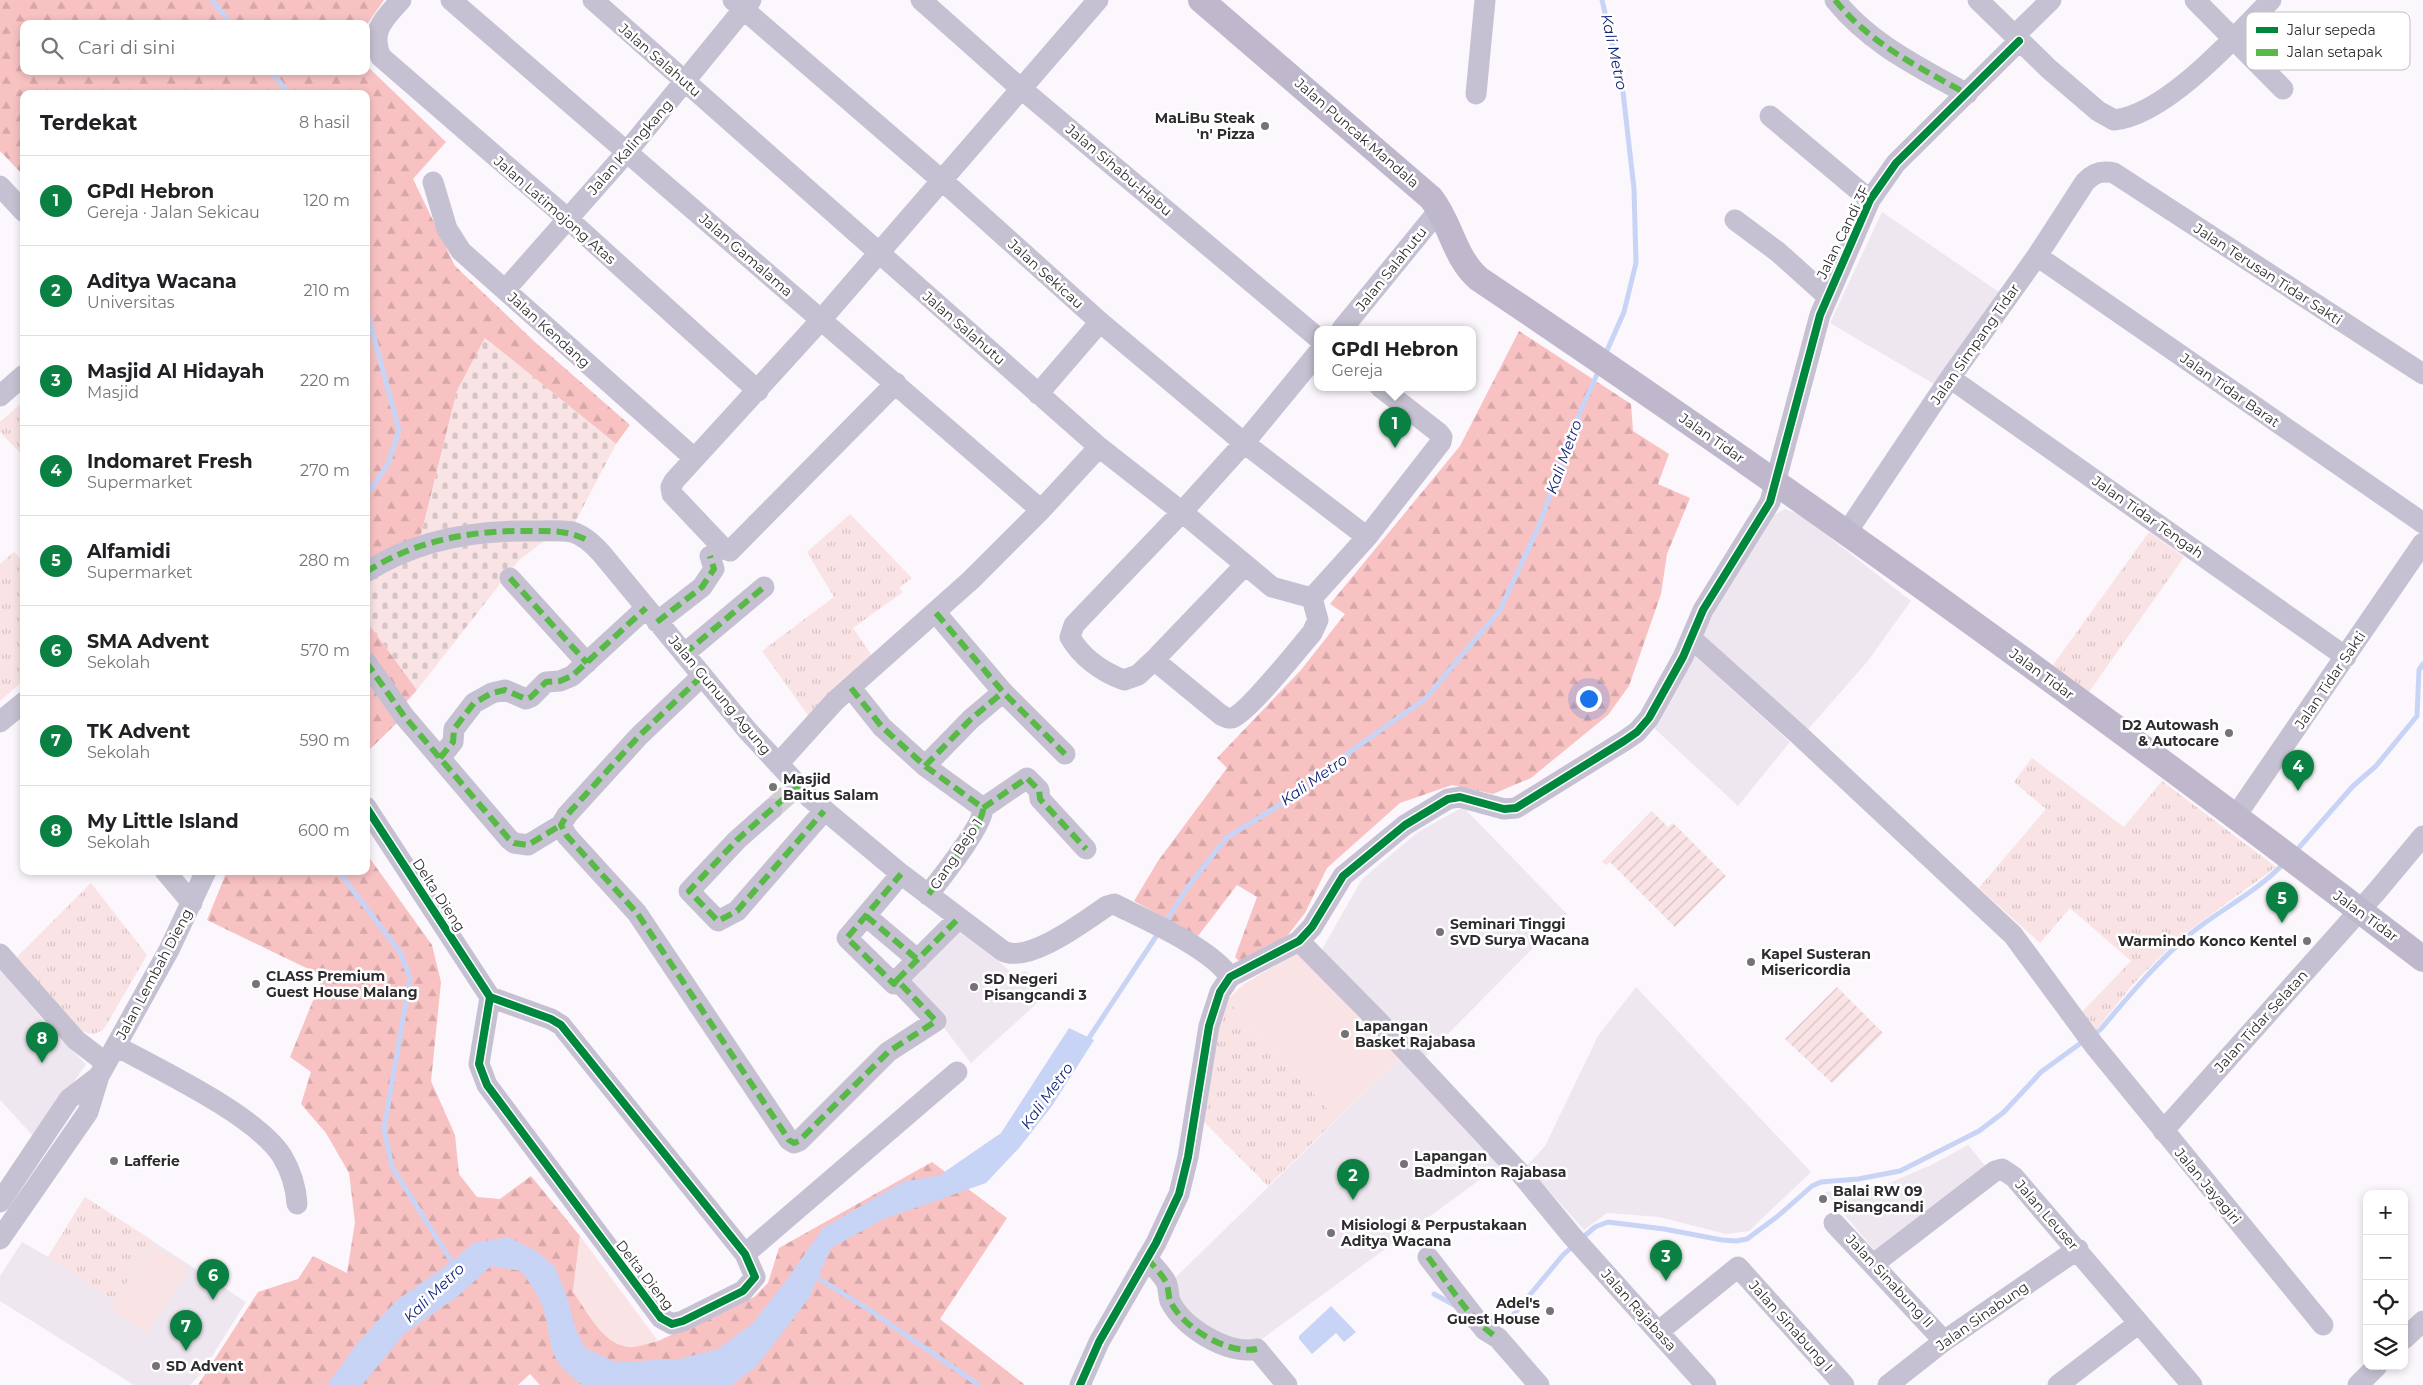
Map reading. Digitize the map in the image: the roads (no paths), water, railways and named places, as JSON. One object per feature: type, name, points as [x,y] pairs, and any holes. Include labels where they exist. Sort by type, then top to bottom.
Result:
[{"type":"main road","name":"Jalan Puncak Mandala","points":[[1201,0],[1431,198],[1440,209],[1464,263],[1471,272],[1488,285]]},
{"type":"main road","name":"Jalan Tidar","points":[[1488,285],[1847,532],[2235,817],[2423,959]]},
{"type":"street","name":"Jalan Latimojong Atas","points":[[401,0],[383,20],[377,32],[376,46],[381,57],[568,219],[758,391]]},
{"type":"street","name":"Jalan Gamalama","points":[[451,0],[820,321],[896,383],[1042,510]]},
{"type":"street","name":"Jalan Salahutu","points":[[593,0],[1099,447],[1182,512],[1272,587],[1312,598]]},
{"type":"street","name":"Jalan Sihabu-Habu","points":[[921,0],[1022,88],[1314,335]]},
{"type":"street","points":[[896,383],[730,551],[724,549],[672,494],[671,487],[674,481],[820,321],[1098,0]]},
{"type":"street","points":[[1476,94],[1485,0]]},
{"type":"street","points":[[1835,0],[1849,17],[1893,53],[1966,94]]},
{"type":"street","points":[[1978,0],[2016,38],[2098,111],[2114,120],[2136,113],[2180,88],[2246,26]]},
{"type":"street","name":"Jalan Candi 3F","points":[[1299,941],[1312,927],[1343,876],[1405,825],[1448,799],[1460,797],[1504,809],[1516,808],[1637,732],[1649,718],[1683,657],[1703,610],[1770,502],[1820,315],[1870,200],[1896,163],[1966,94],[2051,0]]},
{"type":"street","points":[[2195,0],[2246,53]]},
{"type":"street","points":[[2259,12],[2270,0]]},
{"type":"street","name":"Jalan Kalingkang","points":[[505,290],[686,82],[743,3]]},
{"type":"street","name":"Jalan Sekicau","points":[[743,3],[1100,322],[1244,443],[1367,537]]},
{"type":"street","points":[[2264,70],[2283,89]]},
{"type":"street","points":[[1770,116],[1870,200]]},
{"type":"street","name":"Jalan Simpang Tidar","points":[[1847,532],[1950,378],[2037,256],[2090,177],[2101,171],[2114,173]]},
{"type":"street","name":"Jalan Terusan Tidar Sakti","points":[[2114,173],[2423,374]]},
{"type":"street","name":"Jalan Kendang","points":[[433,182],[447,229],[456,244],[473,263],[694,458]]},
{"type":"street","points":[[0,186],[20,208]]},
{"type":"street","name":"Jalan Salahutu","points":[[1344,326],[1440,209]]},
{"type":"street","points":[[1735,220],[1778,252],[1827,296]]},
{"type":"street","name":"Jalan Tidar Barat","points":[[2037,256],[2423,523]]},
{"type":"street","points":[[1038,394],[1100,322]]},
{"type":"street","points":[[1245,565],[1138,675],[1124,680],[1108,673],[1081,653],[1070,637],[1071,630],[1244,443],[1314,358]]},
{"type":"street","points":[[0,396],[20,378]]},
{"type":"street","name":"Jalan Tidar Tengah","points":[[1950,378],[2346,657]]},
{"type":"street","points":[[1154,660],[1225,718],[1234,718],[1273,679],[1312,633],[1318,620],[1312,598],[1367,537],[1438,448],[1442,437],[1385,391]]},
{"type":"street","points":[[778,764],[835,702],[936,613],[1042,510],[1099,447]]},
{"type":"street","name":"Jalan Gunung Agung","points":[[370,570],[412,549],[459,534],[493,530],[572,532],[589,541],[602,554],[702,676],[797,787],[901,874],[1003,951],[1015,954],[1057,939],[1107,906],[1114,904],[1193,946],[1221,965],[1230,977]]},
{"type":"street","name":"Jalan Tidar Sakti","points":[[2235,817],[2423,543]]},
{"type":"street","points":[[440,758],[453,742],[454,729],[474,703],[492,693],[505,690],[526,699],[531,697],[546,682],[560,681],[572,676],[652,615],[708,580],[714,569],[710,556]]},
{"type":"street","points":[[510,578],[587,663]]},
{"type":"street","points":[[684,654],[764,587]]},
{"type":"street","points":[[936,613],[1003,692],[1065,754]]},
{"type":"street","name":"Jalan Jayagiri","points":[[1691,638],[2004,925],[2024,948],[2090,1039],[2163,1131],[2323,1325]]},
{"type":"street","points":[[370,668],[404,716],[514,843],[528,845],[561,825],[567,815],[638,736],[702,676]]},
{"type":"street","points":[[851,688],[882,727],[925,766],[983,810],[1027,778],[1039,790],[1040,799],[1086,849]]},
{"type":"street","points":[[925,766],[971,719],[1003,692]]},
{"type":"street","points":[[0,722],[20,705]]},
{"type":"street","points":[[772,810],[737,840],[689,891],[718,921],[738,911],[824,811]]},
{"type":"street","name":"Gang Bejo 1","points":[[928,895],[956,858],[983,810]]},
{"type":"street","name":"Delta Dieng","points":[[370,812],[490,997],[551,1019],[561,1025],[745,1254],[755,1278],[746,1289],[683,1321],[672,1324],[662,1318],[483,1079],[479,1064],[490,997]]},
{"type":"street","points":[[561,825],[567,836],[637,913],[789,1140],[794,1143],[799,1142],[888,1052],[936,1022],[898,980]]},
{"type":"street","name":"Jalan Tidar Selatan","points":[[2163,1131],[2359,911],[2423,836]]},
{"type":"street","points":[[901,874],[847,938],[894,984],[959,918]]},
{"type":"street","points":[[168,875],[192,903]]},
{"type":"street","name":"Jalan Lembah Dieng","points":[[107,1061],[169,950],[204,875]]},
{"type":"street","points":[[866,916],[918,960]]},
{"type":"street","points":[[1080,1385],[1099,1342],[1147,1258],[1179,1194],[1188,1157],[1209,1026],[1220,992],[1230,977],[1299,941]]},
{"type":"street","name":"Jalan Rajabasa","points":[[1299,941],[1380,1023],[1521,1174],[1577,1243],[1706,1385]]},
{"type":"street","points":[[0,954],[76,1040],[107,1061],[205,1095],[260,1132],[282,1156],[296,1188],[297,1204]]},
{"type":"street","points":[[0,1239],[12,1197],[70,1100],[107,1061]]},
{"type":"street","points":[[12,1197],[88,1112],[107,1061]]},
{"type":"street","points":[[745,1254],[957,1072]]},
{"type":"street","points":[[70,1100],[88,1112]]},
{"type":"street","name":"Jalan Leuser","points":[[1875,1264],[1995,1171],[2002,1169],[2014,1177],[2078,1249],[2192,1385]]},
{"type":"street","name":"Jalan Sinabung II","points":[[1834,1222],[1875,1264],[1944,1341]]},
{"type":"street","name":"Jalan Sinabung","points":[[1888,1385],[1944,1341],[2078,1249]]},
{"type":"street","points":[[1428,1257],[1485,1330],[1498,1338],[1539,1385]]},
{"type":"street","points":[[1147,1258],[1166,1282],[1171,1302],[1190,1325],[1214,1342],[1247,1351],[1257,1349],[1288,1385]]},
{"type":"street","name":"Jalan Sinabung I","points":[[1658,1332],[1738,1267],[1844,1385]]},
{"type":"street","points":[[2408,1336],[2423,1321]]},
{"type":"street","points":[[2058,1385],[2139,1322]]},
{"type":"street","points":[[2358,1385],[2373,1370]]},
{"type":"water","points":[[1069,1028],[1094,1040],[1052,1106],[1019,1148],[986,1183],[884,1219],[831,1248],[809,1298],[756,1367],[732,1385],[583,1385],[562,1367],[556,1359],[543,1308],[533,1288],[521,1271],[491,1266],[457,1297],[405,1333],[362,1385],[327,1385],[359,1341],[397,1300],[454,1260],[473,1243],[508,1237],[536,1251],[555,1267],[568,1300],[575,1327],[585,1348],[615,1362],[679,1359],[718,1349],[752,1324],[788,1278],[823,1228],[902,1182],[940,1175],[1001,1133]]},
{"type":"water","points":[[1331,1306],[1356,1332],[1344,1342],[1336,1333],[1312,1354],[1299,1339],[1299,1336]]},
{"type":"waterway","points":[[212,0],[228,20]]},
{"type":"waterway","name":"Kali Metro","points":[[1602,0],[1623,92],[1634,189],[1636,263],[1624,312],[1605,355]]},
{"type":"waterway","points":[[274,75],[286,90]]},
{"type":"waterway","points":[[370,323],[399,430],[388,464],[370,490]]},
{"type":"waterway","name":"Kali Metro","points":[[1165,923],[1188,887],[1226,838],[1294,796],[1351,751],[1425,699],[1500,610],[1538,528],[1581,410],[1599,370]]},
{"type":"waterway","points":[[2295,852],[2353,786],[2376,766],[2417,716],[2419,670],[2423,664]]},
{"type":"waterway","points":[[2092,1035],[2100,1030],[2165,957],[2189,935],[2262,883],[2284,863]]},
{"type":"waterway","points":[[341,875],[400,952],[410,978],[384,1129],[392,1167],[455,1267]]},
{"type":"waterway","name":"Kali Metro","points":[[1085,1044],[1159,932]]},
{"type":"waterway","points":[[1581,1239],[1595,1227],[1608,1222],[1664,1229],[1722,1240],[1736,1241],[1747,1239],[1778,1216],[1812,1186],[1821,1182],[1858,1179],[1900,1171],[1979,1131],[2004,1112],[2041,1072],[2085,1040]]},
{"type":"waterway","points":[[1487,1319],[1498,1324],[1509,1320],[1563,1255],[1574,1245]]},
{"type":"waterway","points":[[813,1275],[871,1311],[979,1385]]},
{"type":"waterway","points":[[1434,1294],[1456,1306]]},
{"type":"tunnel","points":[[772,809],[795,788]]},
{"type":"place","name":"MaLiBu Steak 'n' Pizza","points":[[1265,126]]},
{"type":"place","name":"GPdI Hebron","points":[[1395,448]]},
{"type":"place","name":"D2 Autowash & Autocare","points":[[2229,733]]},
{"type":"place","name":"Masjid Baitus Salam","points":[[773,787]]},
{"type":"place","name":"Indomaret Fresh","points":[[2298,791]]},
{"type":"place","name":"Alfamidi","points":[[2282,923]]},
{"type":"place","name":"Seminari Tinggi SVD Surya Wacana","points":[[1440,932]]},
{"type":"place","name":"Warmindo Konco Kentel","points":[[2307,941]]},
{"type":"place","name":"Kapel Susteran Misericordia","points":[[1751,962]]},
{"type":"place","name":"CLASS Premium Guest House Malang","points":[[256,984]]},
{"type":"place","name":"SD Negeri Pisangcandi 3","points":[[974,987]]},
{"type":"place","name":"Lapangan Basket Rajabasa","points":[[1345,1034]]},
{"type":"place","name":"My Little Island","points":[[42,1063]]},
{"type":"place","name":"Lafferie","points":[[114,1161]]},
{"type":"place","name":"Lapangan Badminton Rajabasa","points":[[1404,1164]]},
{"type":"place","name":"Balai RW 09 Pisangcandi","points":[[1823,1199]]},
{"type":"place","name":"Aditya Wacana","points":[[1353,1200]]},
{"type":"place","name":"Misiologi & Perpustakaan Aditya Wacana","points":[[1331,1233]]},
{"type":"place","name":"Masjid Al Hidayah","points":[[1666,1281]]},
{"type":"place","name":"SMA Advent","points":[[213,1300]]},
{"type":"place","name":"Adel's Guest House","points":[[1550,1311]]},
{"type":"place","name":"TK Advent","points":[[186,1351]]},
{"type":"place","name":"SD Advent","points":[[156,1366]]}]
